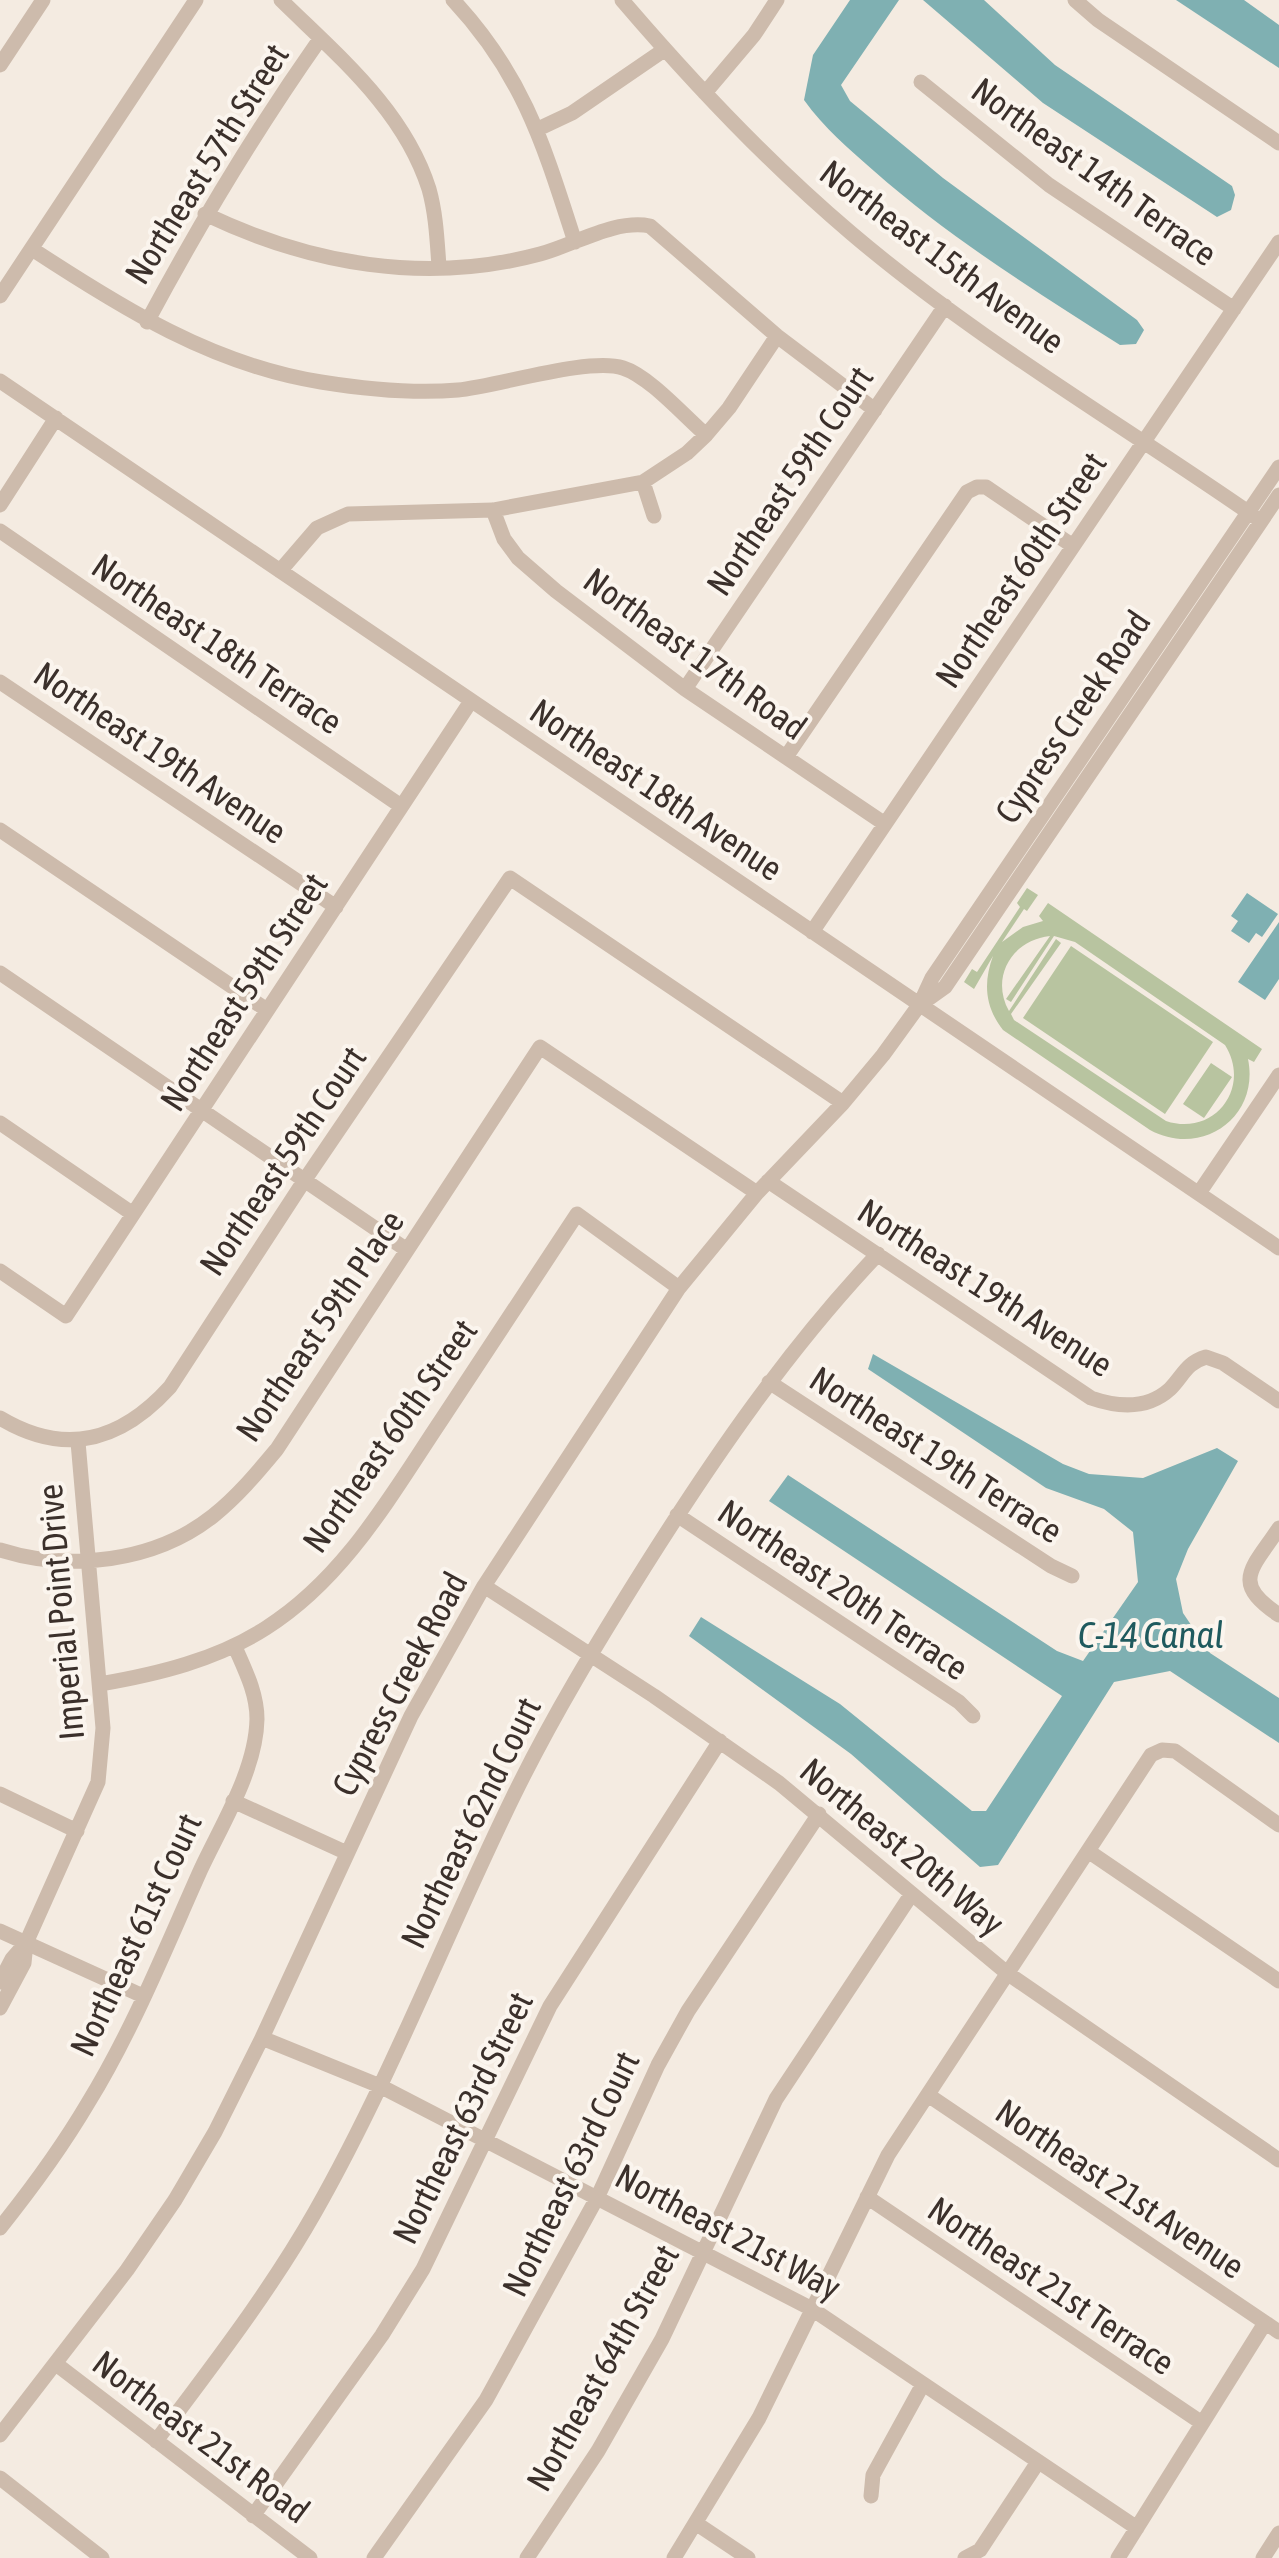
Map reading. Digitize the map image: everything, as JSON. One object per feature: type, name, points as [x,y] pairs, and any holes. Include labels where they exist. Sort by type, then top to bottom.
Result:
[{"type":"street","points":[[0,65],[43,0]]},
{"type":"street","points":[[0,296],[196,0]]},
{"type":"street","points":[[281,0],[390,112],[414,152],[429,190],[439,266]]},
{"type":"street","points":[[453,0],[503,62],[538,129],[575,242]]},
{"type":"street","name":"Northeast 15th Avenue","points":[[622,0],[664,50],[779,170],[853,235],[945,306],[1255,517]]},
{"type":"street","points":[[705,93],[754,35],[777,0]]},
{"type":"street","points":[[1074,0],[1279,143]]},
{"type":"street","name":"Northeast 57th Street","points":[[146,322],[205,214],[320,39]]},
{"type":"street","points":[[538,129],[572,113],[664,50]]},
{"type":"street","name":"Northeast 14th Terrace","points":[[921,82],[1049,185],[1234,309]]},
{"type":"street","points":[[205,214],[252,236],[337,262],[394,268],[504,262],[633,224],[650,226],[776,336],[875,410]]},
{"type":"street","name":"Northeast 60th Street","points":[[812,932],[1279,242]]},
{"type":"street","points":[[32,248],[146,322],[236,360],[318,382],[392,390],[457,390],[593,366],[618,367],[635,374],[706,435]]},
{"type":"street","name":"Northeast 59th Court","points":[[685,689],[945,306]]},
{"type":"street","points":[[280,571],[317,528],[348,514],[493,510],[643,482],[687,453],[706,435],[729,408],[776,336]]},
{"type":"street","name":"Northeast 18th Avenue","points":[[0,381],[1279,1248]]},
{"type":"street","points":[[0,505],[56,418]]},
{"type":"street","name":"Cypress Creek Road","points":[[0,2435],[175,2200],[262,2038],[411,1716],[484,1586],[679,1288],[762,1187],[843,1103],[920,1004],[932,978],[1255,517],[1279,467]]},
{"type":"street","points":[[643,482],[654,516]]},
{"type":"street","points":[[786,758],[966,492],[986,487],[1073,546]]},
{"type":"street","name":"Cypress Creek Road","points":[[1255,517],[1279,495]]},
{"type":"street","name":"Northeast 17th Road","points":[[493,510],[504,539],[518,558],[685,689],[884,824]]},
{"type":"street","name":"Northeast 18th Terrace","points":[[0,531],[400,806]]},
{"type":"street","name":"Northeast 19th Avenue","points":[[0,682],[336,907]]},
{"type":"street","name":"Northeast 59th Street","points":[[0,1272],[66,1316],[471,701]]},
{"type":"street","points":[[0,830],[267,1010]]},
{"type":"street","name":"Northeast 59th Court","points":[[78,1442],[113,1431],[149,1411],[170,1387],[304,1180],[510,878],[843,1103]]},
{"type":"street","points":[[0,973],[407,1250]]},
{"type":"street","name":"Northeast 19th Avenue","points":[[540,1047],[762,1187],[878,1254],[1091,1398],[1126,1406],[1153,1400],[1170,1389],[1184,1368],[1206,1358],[1223,1363],[1279,1402]]},
{"type":"street","name":"Northeast 59th Place","points":[[88,1562],[174,1540],[210,1518],[245,1488],[277,1448],[540,1047]]},
{"type":"street","points":[[1198,1193],[1279,1075]]},
{"type":"street","points":[[0,1123],[133,1214]]},
{"type":"street","name":"Northeast 60th Street","points":[[100,1684],[168,1670],[235,1646],[294,1608],[324,1583],[350,1554],[577,1214],[679,1288]]},
{"type":"street","name":"Northeast 62nd Court","points":[[156,2441],[265,2291],[314,2212],[380,2086],[512,1798],[589,1656],[677,1516],[769,1382],[824,1312],[878,1254]]},
{"type":"street","name":"Northeast 19th Terrace","points":[[769,1382],[1050,1566],[1072,1576]]},
{"type":"street","points":[[0,1418],[20,1430],[78,1442]]},
{"type":"street","name":"Imperial Point Drive","points":[[0,1982],[26,1943],[98,1782],[103,1758],[78,1442]]},
{"type":"street","name":"Northeast 20th Terrace","points":[[677,1516],[959,1702],[972,1716]]},
{"type":"street","points":[[1279,1528],[1252,1570],[1249,1586],[1255,1599],[1279,1615]]},
{"type":"street","points":[[0,1550],[51,1561],[88,1562]]},
{"type":"street","name":"Northeast 20th Way","points":[[484,1586],[720,1741],[819,1814],[1007,1974],[1279,2160]]},
{"type":"street","name":"Northeast 61st Court","points":[[0,2228],[90,2101],[233,1800],[253,1748],[257,1720],[251,1684],[235,1646]]},
{"type":"street","name":"Northeast 63rd Street","points":[[253,2516],[382,2335],[423,2269],[550,2006],[720,1741]]},
{"type":"street","points":[[674,2558],[759,2418],[888,2155],[1151,1755],[1162,1750],[1175,1752],[1279,1825]]},
{"type":"street","points":[[0,1794],[77,1831]]},
{"type":"street","points":[[233,1800],[347,1853]]},
{"type":"street","name":"Northeast 63rd Court","points":[[374,2558],[486,2400],[598,2196],[658,2065],[688,2010],[819,1814]]},
{"type":"street","points":[[1088,1851],[1279,1981]]},
{"type":"street","name":"Northeast 64th Street","points":[[528,2558],[662,2339],[776,2099],[911,1895]]},
{"type":"street","points":[[0,1931],[143,1996]]},
{"type":"street","name":"Imperial Point Drive","points":[[0,2008],[24,1963],[26,1943]]},
{"type":"street","name":"Northeast 21st Way","points":[[262,2038],[380,2086],[812,2309],[1137,2528]]},
{"type":"street","name":"Northeast 21st Avenue","points":[[928,2096],[1272,2328]]},
{"type":"street","name":"Northeast 21st Terrace","points":[[867,2198],[1202,2424]]},
{"type":"street","points":[[1118,2558],[1202,2424],[1272,2328]]},
{"type":"street","name":"Northeast 21st Road","points":[[56,2364],[310,2558]]},
{"type":"street","points":[[871,2496],[873,2475],[923,2384]]},
{"type":"street","points":[[965,2558],[980,2550],[1038,2462]]},
{"type":"street","points":[[0,2478],[96,2556]]},
{"type":"street","points":[[698,2524],[748,2558]]},
{"type":"street","points":[[1264,2558],[1279,2533]]},
{"type":"green space","points":[[1027,888],[1038,895],[1002,942],[1023,927],[1043,921],[1039,916],[1048,903],[1262,1049],[1254,1062],[1248,1059],[1245,1098],[1223,1127],[1189,1139],[1150,1130],[1003,1030],[992,1013],[988,994],[993,956],[974,989],[964,982],[972,969],[977,972],[1020,907],[1017,903]],"holes":[[[1050,936],[1006,999],[1011,1002],[1054,936],[1075,942],[1225,1045],[1232,1061],[1231,1092],[1224,1105],[1199,1122],[1166,1121],[1014,1020],[1011,1014],[1061,943],[1056,939],[1009,1011],[1002,986],[1008,962],[1025,945]]]},
{"type":"green space","points":[[1071,946],[1213,1042],[1165,1114],[1023,1018]]},
{"type":"green space","points":[[1211,1063],[1232,1077],[1204,1118],[1183,1104]]},
{"type":"water","points":[[850,0],[899,0],[841,85],[850,101],[943,178],[1137,320],[1144,330],[1136,344],[1120,345],[963,241],[874,171],[812,110],[804,100],[813,55]]},
{"type":"water","points":[[923,0],[984,0],[1055,65],[1232,186],[1235,195],[1231,210],[1217,217],[1043,103]]},
{"type":"water","points":[[1176,0],[1244,0],[1279,25],[1279,68]]},
{"type":"water","points":[[1247,893],[1278,914],[1262,937],[1256,933],[1249,943],[1231,931],[1238,921],[1231,916]]},
{"type":"water","points":[[1279,922],[1279,979],[1265,1000],[1238,982]]},
{"type":"water","name":"C-14 Canal","points":[[873,1354],[1063,1464],[1089,1474],[1143,1478],[1217,1448],[1238,1461],[1188,1549],[1176,1579],[1183,1613],[1210,1653],[1279,1698],[1279,1743],[1170,1671],[1114,1682],[998,1865],[980,1867],[851,1754],[689,1636],[701,1617],[840,1704],[972,1811],[986,1811],[1062,1696],[769,1501],[788,1475],[1057,1651],[1083,1661],[1138,1582],[1133,1532],[1104,1509],[1046,1488],[868,1369]]}]
